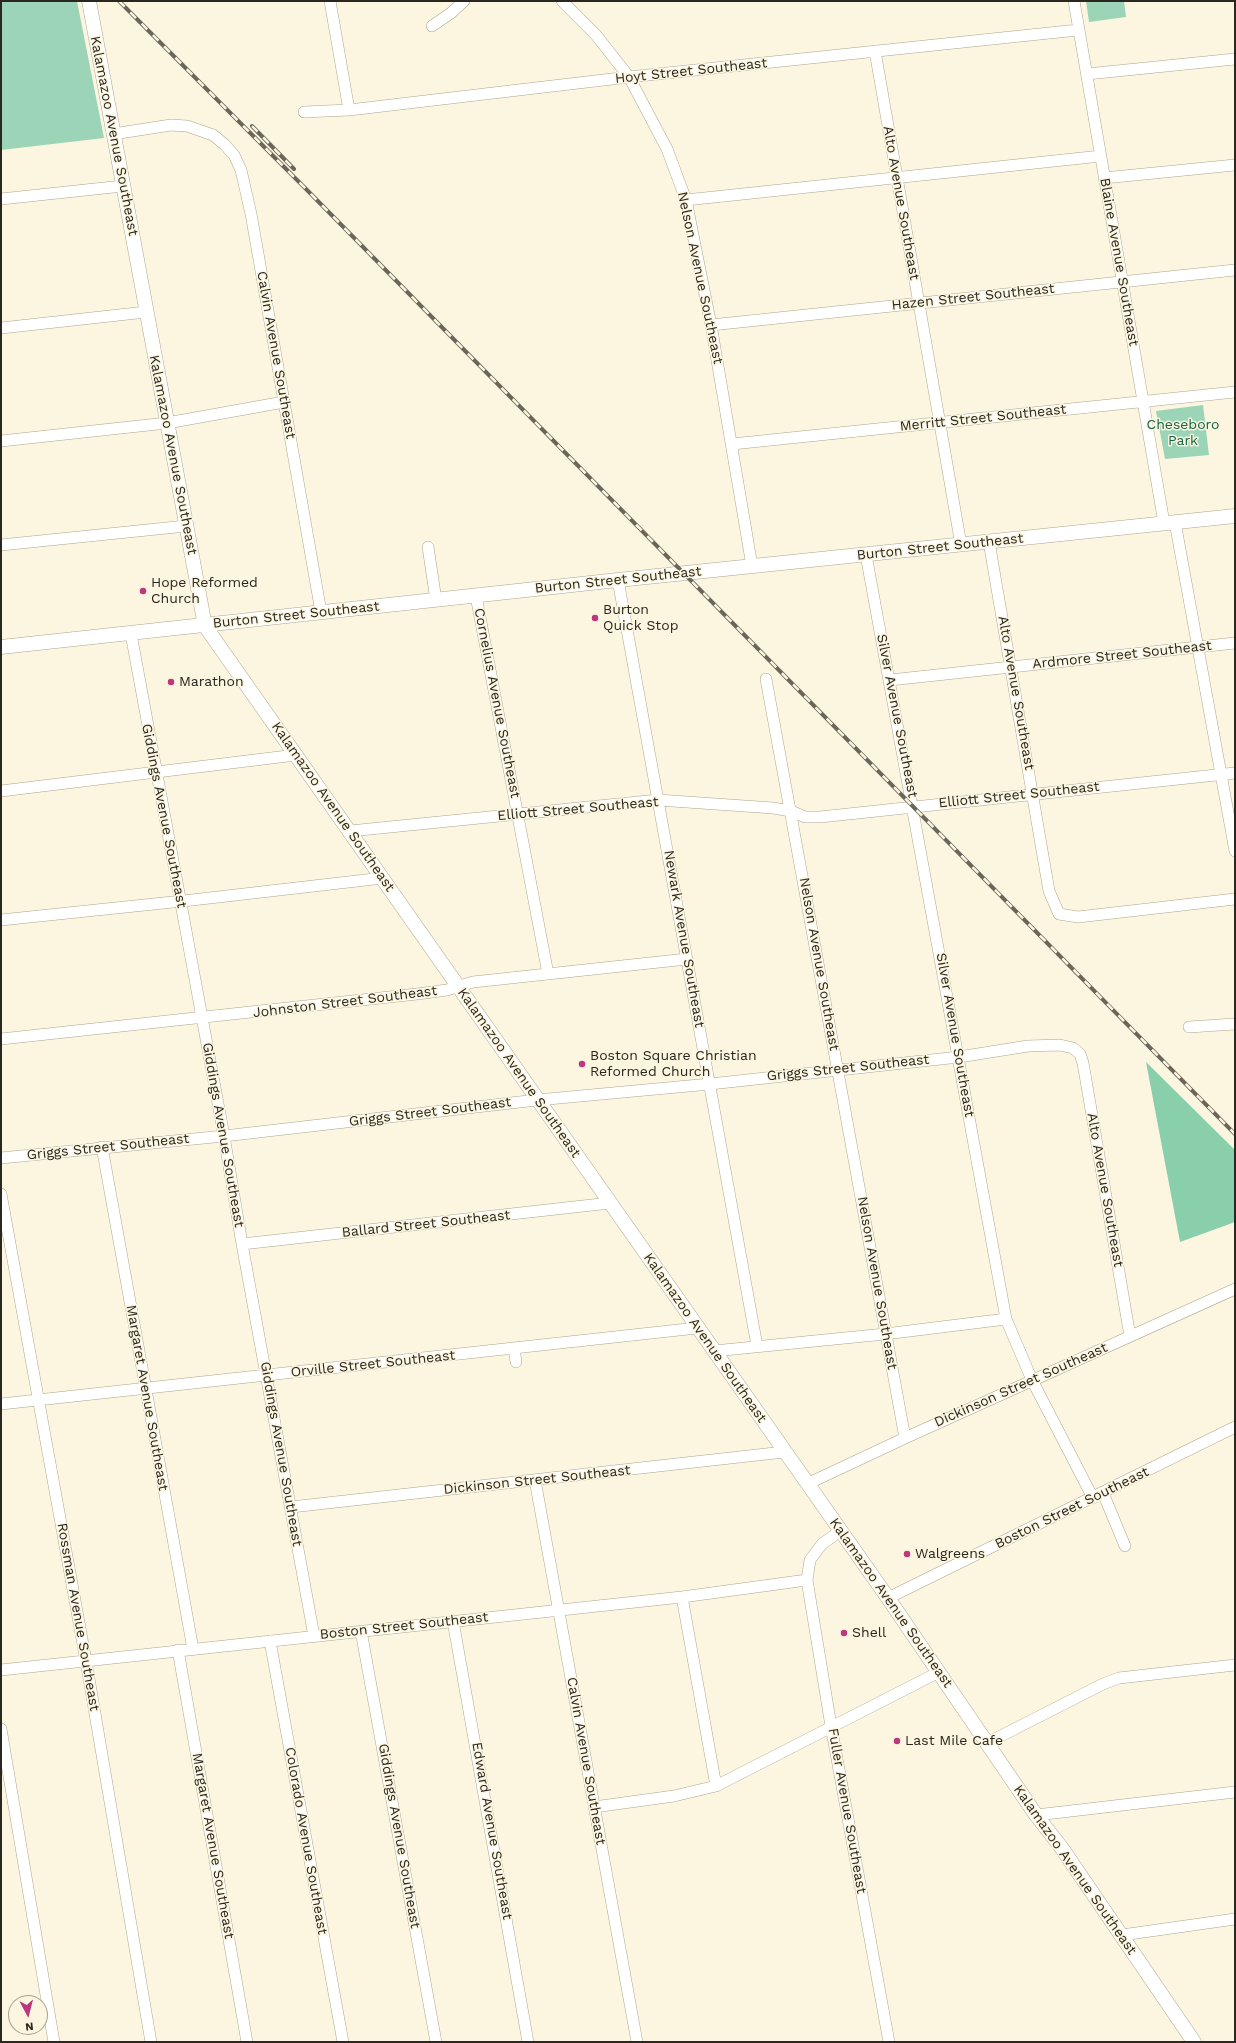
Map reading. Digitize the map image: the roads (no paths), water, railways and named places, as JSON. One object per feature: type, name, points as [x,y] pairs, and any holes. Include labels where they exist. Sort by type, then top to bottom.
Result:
[{"type":"main road","name":"Kalamazoo Avenue Southeast","points":[[89,1],[205,626],[888,1598],[1036,1815],[1061,1847],[1122,1935],[1194,2042]]},
{"type":"main road","name":"Burton Street Southeast","points":[[1,647],[618,580],[1235,516]]},
{"type":"street","points":[[330,1],[349,110]]},
{"type":"street","points":[[432,26],[451,13],[464,1]]},
{"type":"street","name":"Nelson Avenue Southeast","points":[[562,1],[596,36],[629,77],[667,149],[686,200],[711,325],[752,566]]},
{"type":"street","name":"Blaine Avenue Southeast","points":[[1074,1],[1144,401],[1198,647],[1235,851]]},
{"type":"street","name":"Hoyt Street Southeast","points":[[304,112],[349,110],[629,77],[1078,30]]},
{"type":"street","name":"Alto Avenue Southeast","points":[[875,51],[961,545]]},
{"type":"street","points":[[1087,74],[1235,59]]},
{"type":"street","name":"Calvin Avenue Southeast","points":[[113,134],[172,125],[187,126],[213,135],[234,155],[241,170],[251,214],[321,612]]},
{"type":"street","points":[[686,200],[1101,156]]},
{"type":"street","points":[[1104,178],[1235,165]]},
{"type":"street","points":[[1,199],[123,186]]},
{"type":"street","name":"Hazen Street Southeast","points":[[711,325],[1235,270]]},
{"type":"street","points":[[1,328],[146,312]]},
{"type":"street","name":"Merritt Street Southeast","points":[[732,444],[1235,392]]},
{"type":"street","points":[[1,441],[167,423],[284,402]]},
{"type":"street","points":[[1,545],[186,526]]},
{"type":"street","name":"Alto Avenue Southeast","points":[[989,542],[1010,667],[1034,793],[1049,891],[1059,914],[1078,917],[1235,899]]},
{"type":"street","points":[[428,546],[436,600]]},
{"type":"street","name":"Silver Avenue Southeast","points":[[866,555],[914,808],[1006,1320],[1032,1380],[1125,1546]]},
{"type":"street","name":"Newark Avenue Southeast","points":[[618,580],[756,1346]]},
{"type":"street","name":"Cornelius Avenue Southeast","points":[[476,596],[548,974]]},
{"type":"street","name":"Giddings Avenue Southeast","points":[[131,634],[224,1136],[242,1244],[314,1636]]},
{"type":"street","name":"Ardmore Street Southeast","points":[[890,680],[1235,643]]},
{"type":"street","name":"Nelson Avenue Southeast","points":[[766,679],[905,1438]]},
{"type":"street","points":[[1,791],[296,755]]},
{"type":"street","name":"Elliott Street Southeast","points":[[350,831],[658,800],[773,808],[791,811],[805,817],[820,817],[914,808],[1034,793],[1235,773]]},
{"type":"street","points":[[1,920],[181,902],[383,878]]},
{"type":"street","name":"Johnston Street Southeast","points":[[1,1038],[202,1018],[417,994],[448,990],[473,982],[687,959]]},
{"type":"street","points":[[1189,1028],[1235,1024]]},
{"type":"street","name":"Griggs Street Southeast","points":[[1,1158],[224,1136],[537,1100],[710,1084],[838,1068],[959,1057],[1028,1046],[1060,1045],[1073,1048]]},
{"type":"street","name":"Alto Avenue Southeast","points":[[1073,1048],[1080,1054],[1084,1063],[1130,1336]]},
{"type":"street","name":"Margaret Avenue Southeast","points":[[102,1147],[193,1649]]},
{"type":"street","name":"Rossman Avenue Southeast","points":[[1,1194],[86,1661],[151,2042]]},
{"type":"street","name":"Ballard Street Southeast","points":[[242,1244],[610,1203]]},
{"type":"street","name":"Dickinson Street Southeast","points":[[807,1484],[1032,1380],[1235,1289]]},
{"type":"street","points":[[714,1351],[886,1334],[1006,1320]]},
{"type":"street","name":"Orville Street Southeast","points":[[1,1404],[697,1328]]},
{"type":"street","points":[[514,1348],[516,1362]]},
{"type":"street","name":"Boston Street Southeast","points":[[888,1598],[1098,1496],[1235,1427]]},
{"type":"street","name":"Dickinson Street Southeast","points":[[291,1507],[784,1452]]},
{"type":"street","name":"Calvin Avenue Southeast","points":[[535,1480],[637,2042]]},
{"type":"street","points":[[807,1580],[810,1560],[822,1544],[840,1531]]},
{"type":"street","name":"Boston Street Southeast","points":[[1,1670],[682,1597],[807,1580]]},
{"type":"street","name":"Fuller Avenue Southeast","points":[[807,1580],[831,1726],[889,2042]]},
{"type":"street","points":[[682,1597],[716,1786]]},
{"type":"street","name":"Edward Avenue Southeast","points":[[453,1621],[528,2042]]},
{"type":"street","name":"Giddings Avenue Southeast","points":[[362,1631],[436,2042]]},
{"type":"street","name":"Colorado Avenue Southeast","points":[[270,1641],[343,2042]]},
{"type":"street","name":"Margaret Avenue Southeast","points":[[178,1650],[248,2042]]},
{"type":"street","points":[[987,1743],[1103,1684],[1119,1678],[1235,1665]]},
{"type":"street","points":[[594,1807],[681,1795],[716,1786],[939,1672]]},
{"type":"street","points":[[1,1729],[54,2042]]},
{"type":"street","points":[[1036,1815],[1235,1792]]},
{"type":"street","points":[[1122,1935],[1235,1919]]},
{"type":"railway","points":[[119,1],[308,191],[1235,1134]]},
{"type":"railway","points":[[252,126],[294,169]]},
{"type":"place","name":"Hope Reformed Church","points":[[143,591]]},
{"type":"place","name":"Burton Quick Stop","points":[[595,618]]},
{"type":"place","name":"Marathon","points":[[171,682]]},
{"type":"place","name":"Boston Square Christian Reformed Church","points":[[582,1064]]},
{"type":"place","name":"Walgreens","points":[[907,1554]]},
{"type":"place","name":"Shell","points":[[844,1633]]},
{"type":"place","name":"Last Mile Cafe","points":[[897,1741]]},
{"type":"park label","name":"Cheseboro Park","points":[[1183,434]]}]
